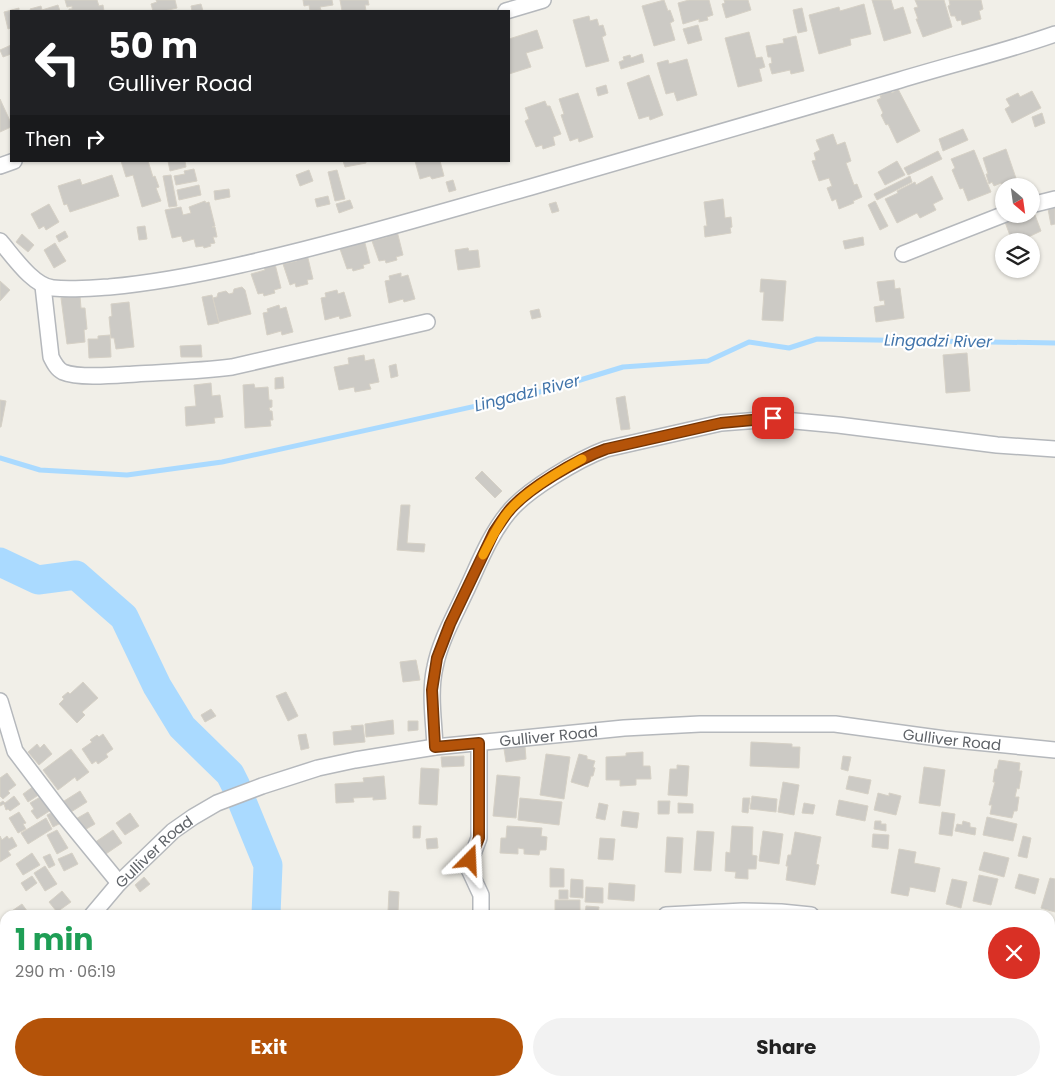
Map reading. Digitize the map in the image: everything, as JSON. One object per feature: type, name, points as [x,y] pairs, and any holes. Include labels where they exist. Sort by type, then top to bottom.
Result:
[{"type":"street","points":[[509,10],[544,0]]},
{"type":"street","points":[[0,242],[31,277],[43,286],[74,289],[150,283],[194,276],[290,254],[722,133],[1055,34]]},
{"type":"street","points":[[1040,203],[1055,199]]},
{"type":"street","points":[[903,254],[995,218]]},
{"type":"street","points":[[43,286],[51,357],[56,366],[63,372],[75,374],[105,376],[232,367],[427,322]]},
{"type":"street","points":[[435,747],[432,690],[436,661],[450,624],[494,532],[508,512],[536,488],[591,454],[721,423],[773,418],[997,445],[1055,449]]},
{"type":"street","points":[[0,701],[15,751],[73,828],[119,883]]},
{"type":"street","name":"Gulliver Road","points":[[96,910],[119,883],[173,831],[217,803],[270,783],[318,768],[355,760],[435,747],[633,727],[700,724],[835,724],[945,739],[1055,750]]},
{"type":"street","points":[[479,743],[479,838],[468,867],[481,895],[481,910]]},
{"type":"building","points":[[65,0],[97,0],[99,6],[103,5],[104,10],[69,10],[72,9],[72,6],[67,7]]},
{"type":"building","points":[[156,0],[175,0],[177,8],[153,10],[151,4],[157,2]]},
{"type":"building","points":[[303,0],[332,0],[333,5],[320,7],[321,10],[310,10],[309,5],[304,6]]},
{"type":"building","points":[[340,0],[368,0],[369,5],[365,5],[366,10],[342,10]]},
{"type":"building","points":[[664,0],[674,21],[670,23],[675,40],[654,46],[642,6]]},
{"type":"building","points":[[689,0],[709,0],[713,15],[707,17],[708,20],[699,22],[699,19],[683,24],[678,3]]},
{"type":"building","points":[[724,0],[748,0],[751,10],[726,18],[722,4],[725,3]]},
{"type":"building","points":[[872,0],[891,0],[894,10],[903,7],[911,33],[884,41]]},
{"type":"building","points":[[915,0],[944,0],[952,27],[923,37],[916,19],[918,19],[914,8],[918,7]]},
{"type":"building","points":[[949,0],[981,0],[983,9],[979,11],[981,19],[962,25],[961,20],[957,21],[955,16],[951,16],[948,6],[950,5]]},
{"type":"building","points":[[201,4],[203,10],[192,10],[191,6]]},
{"type":"building","points":[[864,4],[871,34],[850,39],[851,45],[819,54],[809,15],[839,7],[840,11]]},
{"type":"building","points":[[58,5],[60,10],[42,10]]},
{"type":"building","points":[[41,6],[42,10],[30,9]]},
{"type":"building","points":[[802,8],[807,31],[798,33],[793,10]]},
{"type":"building","points":[[10,10],[10,28],[8,29],[4,12]]},
{"type":"building","points":[[589,16],[590,21],[597,19],[599,26],[603,25],[606,35],[602,37],[609,61],[586,67],[573,20]]},
{"type":"building","points":[[698,25],[702,40],[688,44],[683,29]]},
{"type":"building","points":[[537,30],[543,48],[526,53],[531,67],[510,74],[510,39]]},
{"type":"building","points":[[749,32],[756,58],[762,57],[765,67],[759,69],[762,81],[738,87],[725,38]]},
{"type":"building","points":[[796,36],[804,71],[791,74],[790,70],[772,74],[769,64],[772,63],[771,57],[768,57],[766,46],[784,43],[783,39]]},
{"type":"building","points":[[10,45],[10,54],[3,57],[0,50]]},
{"type":"building","points":[[642,54],[644,62],[621,69],[619,62],[624,60],[623,57],[630,55],[631,58]]},
{"type":"building","points":[[687,59],[697,95],[677,101],[674,92],[666,94],[657,63],[668,60],[669,64]]},
{"type":"building","points":[[649,75],[663,115],[650,120],[649,116],[639,119],[627,83]]},
{"type":"building","points":[[606,85],[608,93],[598,96],[596,88]]},
{"type":"building","points":[[898,89],[920,131],[897,143],[888,124],[886,125],[881,115],[883,113],[877,100],[890,90],[892,93]]},
{"type":"building","points":[[1032,91],[1041,108],[1012,123],[1005,109],[1010,106],[1006,99],[1018,93],[1020,97]]},
{"type":"building","points":[[578,93],[593,137],[579,142],[578,138],[570,141],[561,115],[564,114],[559,99]]},
{"type":"building","points":[[0,99],[10,121],[10,127],[0,132]]},
{"type":"building","points":[[545,101],[547,106],[550,106],[561,134],[553,137],[555,145],[543,149],[542,145],[536,147],[525,121],[529,119],[525,108]]},
{"type":"building","points":[[1042,113],[1045,123],[1035,127],[1032,117]]},
{"type":"building","points":[[963,129],[968,140],[943,151],[939,139]]},
{"type":"building","points":[[833,134],[837,145],[845,142],[851,161],[846,163],[854,185],[857,184],[862,197],[853,201],[854,203],[839,209],[836,199],[832,201],[827,188],[832,186],[829,178],[819,181],[812,161],[816,160],[814,153],[820,150],[816,140]]},
{"type":"building","points":[[1006,149],[1016,178],[995,178],[995,186],[992,182],[989,184],[983,158]]},
{"type":"building","points":[[974,150],[991,192],[968,201],[963,188],[960,189],[952,170],[955,168],[951,159]]},
{"type":"building","points":[[938,151],[942,159],[908,175],[904,168]]},
{"type":"building","points":[[897,161],[905,175],[885,185],[878,172]]},
{"type":"building","points":[[121,162],[148,162],[153,177],[155,176],[159,187],[156,188],[161,201],[142,207],[133,175],[126,177]]},
{"type":"building","points":[[168,162],[185,162],[186,167],[170,171]]},
{"type":"building","points":[[343,162],[366,162],[366,163],[345,167]]},
{"type":"building","points":[[415,162],[440,162],[444,176],[432,179],[430,176],[420,179]]},
{"type":"building","points":[[194,169],[197,181],[176,185],[174,176],[185,174],[184,171]]},
{"type":"building","points":[[309,170],[313,181],[300,186],[296,175]]},
{"type":"building","points":[[337,170],[345,199],[335,201],[328,172]]},
{"type":"building","points":[[112,175],[119,196],[70,212],[67,204],[64,205],[58,186],[80,179],[82,185]]},
{"type":"building","points":[[171,175],[177,206],[169,207],[163,176]]},
{"type":"building","points":[[910,176],[912,182],[877,200],[874,194]]},
{"type":"building","points":[[932,176],[943,199],[933,204],[936,210],[920,218],[917,213],[897,223],[885,199],[915,182],[916,185]]},
{"type":"building","points":[[453,180],[456,190],[449,192],[446,182]]},
{"type":"building","points":[[199,185],[201,195],[179,200],[177,190]]},
{"type":"building","points":[[229,189],[230,197],[215,200],[214,191]]},
{"type":"building","points":[[328,196],[330,204],[317,207],[315,199]]},
{"type":"building","points":[[723,199],[725,218],[731,217],[731,233],[705,237],[704,226],[707,226],[704,202]]},
{"type":"building","points":[[350,200],[353,208],[339,213],[336,204]]},
{"type":"building","points":[[205,201],[206,203],[209,202],[215,226],[212,227],[215,227],[217,237],[213,237],[215,243],[204,248],[203,246],[196,247],[194,239],[183,242],[181,236],[172,238],[165,210],[181,207],[183,215],[191,213],[189,207]]},
{"type":"building","points":[[875,201],[888,226],[880,230],[868,205]]},
{"type":"building","points":[[556,202],[559,211],[552,213],[549,204]]},
{"type":"building","points":[[49,204],[59,222],[46,230],[44,226],[39,229],[31,214]]},
{"type":"building","points":[[1055,207],[1055,224],[1051,225],[1048,209]]},
{"type":"building","points":[[1005,223],[1038,223],[1041,231],[1037,233],[1009,233]]},
{"type":"building","points":[[145,226],[147,239],[139,240],[137,227]]},
{"type":"building","points":[[65,231],[68,237],[59,242],[56,236]]},
{"type":"building","points":[[397,231],[403,255],[396,257],[397,260],[386,263],[385,260],[379,261],[372,241],[387,237],[386,233]]},
{"type":"building","points":[[22,234],[34,245],[28,252],[16,242]]},
{"type":"building","points":[[863,237],[864,245],[845,249],[843,241]]},
{"type":"building","points":[[364,239],[370,263],[363,265],[364,268],[353,271],[352,268],[347,269],[340,249],[354,245],[353,242]]},
{"type":"building","points":[[55,243],[66,261],[54,268],[44,250]]},
{"type":"building","points":[[468,248],[469,251],[478,250],[480,267],[458,270],[455,250]]},
{"type":"building","points":[[307,254],[313,279],[307,280],[308,284],[296,287],[295,283],[290,285],[283,264],[297,261],[296,257]]},
{"type":"building","points":[[275,264],[281,288],[274,290],[275,293],[264,296],[263,293],[258,294],[251,274],[265,270],[264,266]]},
{"type":"building","points":[[401,273],[401,277],[408,275],[415,299],[404,302],[403,299],[389,303],[385,281],[390,280],[389,276]]},
{"type":"building","points":[[761,279],[786,281],[783,321],[762,320],[764,292],[760,292]]},
{"type":"building","points":[[894,280],[895,289],[900,288],[904,318],[876,322],[874,307],[885,305],[884,300],[880,301],[877,282]]},
{"type":"building","points":[[0,281],[10,290],[0,301]]},
{"type":"building","points":[[242,287],[245,290],[251,314],[219,322],[213,298],[217,297],[218,293],[226,291],[229,294],[233,293],[234,289]]},
{"type":"building","points":[[337,290],[338,294],[344,292],[351,316],[340,319],[339,316],[325,320],[321,298],[326,297],[325,293]]},
{"type":"building","points":[[212,295],[219,323],[208,325],[202,297]]},
{"type":"building","points":[[80,296],[81,308],[85,308],[87,329],[84,330],[85,342],[67,344],[61,298]]},
{"type":"building","points":[[129,302],[134,347],[116,349],[114,338],[111,338],[109,317],[112,316],[111,304]]},
{"type":"building","points":[[279,305],[280,309],[286,307],[293,332],[282,335],[281,331],[267,335],[263,313],[268,312],[267,309]]},
{"type":"building","points":[[539,309],[541,317],[532,319],[530,311]]},
{"type":"building","points":[[110,335],[111,357],[89,358],[88,339],[98,339],[98,336]]},
{"type":"building","points":[[201,345],[202,357],[181,357],[180,346]]},
{"type":"building","points":[[967,353],[970,391],[946,393],[943,355]]},
{"type":"building","points":[[364,355],[365,361],[374,359],[379,382],[369,384],[371,389],[355,392],[354,387],[339,390],[334,367],[349,364],[348,358]]},
{"type":"building","points":[[396,364],[398,376],[391,378],[389,366]]},
{"type":"building","points":[[283,377],[284,388],[275,389],[275,378]]},
{"type":"building","points":[[211,383],[212,396],[220,395],[223,417],[214,418],[215,423],[186,426],[185,407],[196,406],[194,385]]},
{"type":"building","points":[[254,384],[255,388],[268,387],[269,400],[272,400],[272,407],[269,408],[272,411],[273,420],[270,420],[271,426],[245,428],[243,385]]},
{"type":"building","points":[[625,396],[630,429],[621,430],[616,398]]},
{"type":"building","points":[[0,400],[6,401],[1,427],[0,427]]},
{"type":"building","points":[[482,471],[502,491],[495,498],[475,478]]},
{"type":"building","points":[[401,505],[410,505],[407,543],[425,544],[424,552],[397,550]]},
{"type":"building","points":[[416,660],[420,680],[403,682],[400,662]]},
{"type":"building","points":[[83,682],[98,698],[82,712],[85,715],[77,723],[59,704],[64,699],[62,697],[68,692],[70,694]]},
{"type":"building","points":[[286,692],[298,716],[288,721],[276,696]]},
{"type":"building","points":[[211,709],[216,716],[205,722],[201,715]]},
{"type":"building","points":[[393,720],[394,734],[366,737],[365,724]]},
{"type":"building","points":[[408,721],[418,721],[418,730],[408,731]]},
{"type":"building","points":[[363,725],[365,742],[334,745],[333,732],[352,730],[351,726]]},
{"type":"building","points":[[103,734],[113,749],[106,754],[108,757],[98,764],[96,761],[92,764],[82,749],[92,742],[90,740],[97,735],[99,737]]},
{"type":"building","points":[[306,734],[309,748],[301,750],[298,735]]},
{"type":"building","points":[[751,742],[792,744],[792,747],[800,747],[799,768],[750,766]]},
{"type":"building","points":[[37,744],[40,748],[44,744],[52,754],[39,765],[28,752]]},
{"type":"building","points":[[525,746],[526,759],[506,762],[504,749]]},
{"type":"building","points":[[71,749],[89,772],[77,781],[75,777],[58,790],[43,770]]},
{"type":"building","points":[[643,752],[643,766],[650,766],[651,779],[636,779],[636,785],[620,786],[620,780],[606,780],[606,757],[626,756],[626,753]]},
{"type":"building","points":[[546,754],[570,757],[564,799],[540,795]]},
{"type":"building","points":[[579,754],[595,761],[593,776],[591,776],[588,787],[571,782]]},
{"type":"building","points":[[464,756],[464,766],[442,767],[441,757]]},
{"type":"building","points":[[843,756],[851,757],[848,771],[841,769]]},
{"type":"building","points":[[999,760],[1020,763],[1019,771],[1022,771],[1019,789],[1017,788],[1015,797],[1019,797],[1017,811],[1014,811],[1012,818],[990,814],[992,805],[989,805],[995,782],[993,782],[995,769],[997,769]]},
{"type":"building","points":[[677,765],[689,766],[687,796],[668,795],[670,769],[677,769]]},
{"type":"building","points":[[924,767],[945,770],[940,806],[919,803]]},
{"type":"building","points":[[421,768],[439,769],[437,805],[419,804]]},
{"type":"building","points":[[7,773],[16,785],[8,791],[10,793],[3,799],[0,796],[0,778]]},
{"type":"building","points":[[497,775],[520,777],[516,818],[493,816]]},
{"type":"building","points":[[384,776],[386,799],[373,800],[373,797],[353,798],[354,802],[336,803],[335,784],[364,782],[363,778]]},
{"type":"building","points":[[849,776],[871,780],[868,794],[846,789]]},
{"type":"building","points":[[783,782],[799,785],[794,815],[778,812]]},
{"type":"building","points":[[34,786],[40,794],[28,802],[23,794]]},
{"type":"building","points":[[80,791],[87,802],[71,812],[64,801]]},
{"type":"building","points":[[878,793],[889,796],[889,793],[901,796],[896,815],[874,810]]},
{"type":"building","points":[[14,796],[20,804],[10,811],[6,810],[4,804],[0,806],[0,803],[3,801],[5,803]]},
{"type":"building","points":[[42,796],[51,810],[37,819],[31,811],[34,809],[30,803]]},
{"type":"building","points":[[752,796],[777,799],[776,812],[750,809]]},
{"type":"building","points":[[520,798],[562,802],[559,825],[518,820]]},
{"type":"building","points":[[743,798],[750,798],[748,813],[742,812]]},
{"type":"building","points":[[839,800],[868,806],[865,821],[836,815]]},
{"type":"building","points":[[658,801],[670,801],[669,814],[658,814]]},
{"type":"building","points":[[599,803],[608,805],[605,820],[596,818]]},
{"type":"building","points":[[678,803],[693,804],[693,813],[678,813]]},
{"type":"building","points":[[804,803],[815,805],[813,814],[802,813]]},
{"type":"building","points":[[55,811],[61,823],[53,827],[47,815]]},
{"type":"building","points":[[623,811],[639,813],[637,828],[621,826]]},
{"type":"building","points":[[19,812],[26,823],[23,824],[26,829],[18,833],[9,818]]},
{"type":"building","points":[[88,812],[95,824],[81,832],[74,820]]},
{"type":"building","points":[[942,812],[955,814],[952,836],[939,834]]},
{"type":"building","points":[[130,813],[139,826],[125,835],[116,823]]},
{"type":"building","points":[[987,817],[1017,824],[1013,841],[983,835]]},
{"type":"building","points":[[46,818],[52,829],[28,844],[21,833]]},
{"type":"building","points":[[875,821],[881,821],[881,824],[886,824],[886,831],[874,829]]},
{"type":"building","points":[[963,821],[970,823],[970,827],[976,828],[975,835],[955,831],[957,824],[962,825]]},
{"type":"building","points":[[413,826],[421,826],[420,838],[413,838]]},
{"type":"building","points":[[507,826],[542,828],[541,836],[547,837],[546,850],[540,850],[539,855],[524,854],[524,849],[518,848],[518,854],[500,853],[501,838],[506,838]]},
{"type":"building","points":[[732,826],[753,827],[752,855],[757,856],[756,869],[748,869],[748,879],[735,878],[736,872],[725,871],[726,852],[730,853]]},
{"type":"building","points":[[57,830],[68,848],[57,854],[47,835]]},
{"type":"building","points":[[113,830],[122,843],[100,858],[91,845]]},
{"type":"building","points":[[697,831],[714,832],[711,871],[694,870]]},
{"type":"building","points":[[763,831],[783,834],[779,864],[759,861]]},
{"type":"building","points":[[795,832],[821,837],[816,864],[819,865],[815,885],[786,880],[788,855],[791,855]]},
{"type":"building","points":[[873,834],[889,835],[888,849],[872,847]]},
{"type":"building","points":[[0,836],[2,840],[7,836],[9,839],[12,837],[17,846],[8,851],[11,855],[0,862]]},
{"type":"building","points":[[1023,836],[1031,838],[1027,858],[1018,856]]},
{"type":"building","points":[[667,837],[683,838],[681,873],[665,872]]},
{"type":"building","points":[[437,838],[438,848],[427,849],[426,839]]},
{"type":"building","points":[[600,838],[615,839],[613,860],[598,859]]},
{"type":"building","points":[[899,849],[916,852],[914,863],[940,868],[935,892],[910,887],[908,896],[891,893]]},
{"type":"building","points":[[984,852],[1009,858],[1004,877],[979,870]]},
{"type":"building","points":[[32,853],[40,865],[23,875],[16,864]]},
{"type":"building","points":[[72,853],[78,864],[64,871],[58,859]]},
{"type":"building","points":[[50,854],[55,865],[49,868],[43,857]]},
{"type":"building","points":[[45,866],[57,884],[45,891],[34,873]]},
{"type":"building","points":[[550,868],[564,869],[564,887],[550,887]]},
{"type":"building","points":[[1019,874],[1039,879],[1035,894],[1015,888]]},
{"type":"building","points":[[979,875],[998,879],[991,905],[973,901]]},
{"type":"building","points":[[32,876],[37,883],[26,891],[21,883]]},
{"type":"building","points":[[144,877],[150,884],[140,892],[135,885]]},
{"type":"building","points":[[1050,878],[1055,879],[1055,910],[1041,908]]},
{"type":"building","points":[[571,879],[583,880],[583,898],[570,897]]},
{"type":"building","points":[[952,879],[967,882],[961,908],[946,904]]},
{"type":"building","points":[[609,883],[635,885],[634,901],[608,899]]},
{"type":"building","points":[[586,887],[603,888],[603,903],[585,902]]},
{"type":"building","points":[[559,890],[568,890],[568,899],[559,899]]},
{"type":"building","points":[[62,891],[71,902],[60,910],[55,910],[49,902]]},
{"type":"building","points":[[389,891],[399,892],[398,910],[388,910]]},
{"type":"building","points":[[555,900],[580,900],[580,910],[555,910]]},
{"type":"building","points":[[22,904],[26,910],[13,910]]},
{"type":"building","points":[[586,906],[599,907],[599,910],[586,910]]},
{"type":"waterway","name":"Lingadzi River","points":[[0,458],[40,470],[127,475],[222,462],[544,391],[623,367],[708,361],[749,342],[789,348],[817,339],[1055,343]]},
{"type":"waterway","points":[[0,562],[38,580],[76,575],[124,617],[157,686],[182,727],[230,774],[236,786]]},
{"type":"waterway","points":[[243,804],[268,865],[266,910]]},
{"type":"slow traffic","points":[[483,555],[494,532],[508,512],[536,488],[582,459]]},
{"type":"route","points":[[470,860],[479,838],[479,743],[435,747],[432,690],[434,668],[440,647],[494,532],[508,512],[536,488],[591,454],[721,423],[773,418]]}]
